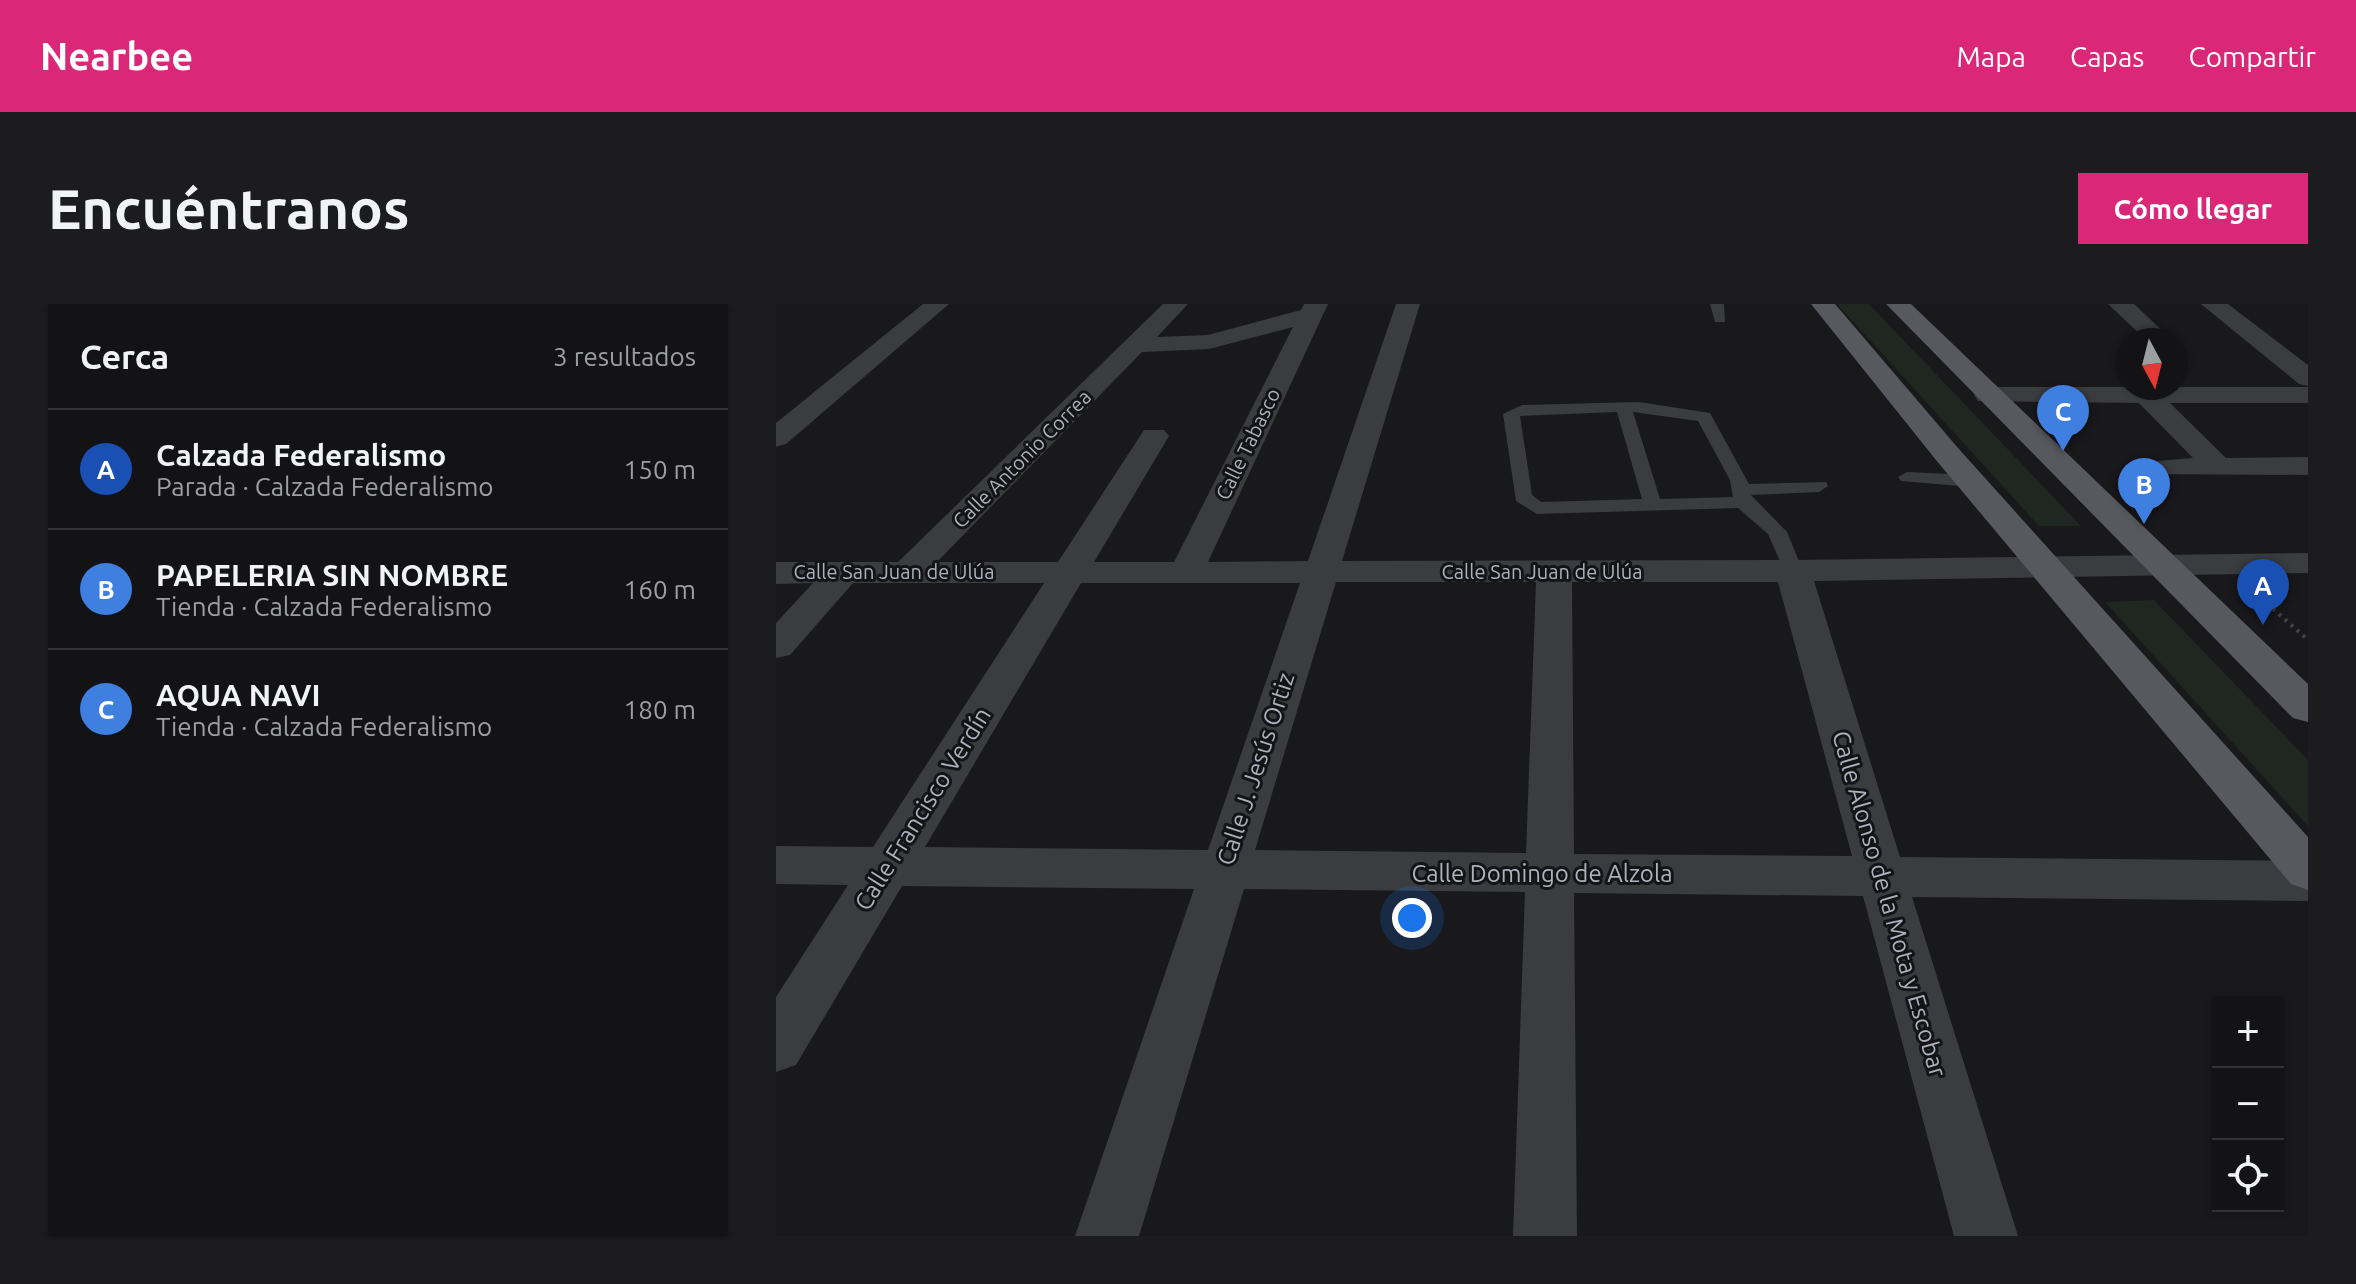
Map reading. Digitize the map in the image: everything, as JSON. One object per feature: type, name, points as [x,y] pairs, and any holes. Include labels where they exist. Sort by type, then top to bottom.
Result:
[{"type":"main road","points":[[1823,304],[1947,454],[2308,870]]},
{"type":"main road","points":[[1898,304],[2308,708]]},
{"type":"street","points":[[776,438],[937,304]]},
{"type":"street","name":"Calle Antonio Correa","points":[[907,573],[1176,304]]},
{"type":"street","name":"Calle J. Jesús Ortiz","points":[[1107,1236],[1408,304]]},
{"type":"street","points":[[2120,304],[2147,328]]},
{"type":"street","points":[[2213,304],[2308,378]]},
{"type":"street","name":"Calle Tabasco","points":[[1136,345],[1209,342],[1313,310]]},
{"type":"street","name":"Calle Tabasco","points":[[1186,572],[1313,310]]},
{"type":"street","points":[[1988,395],[2116,395]]},
{"type":"street","points":[[2188,395],[2308,395]]},
{"type":"street","points":[[2151,400],[2218,467]]},
{"type":"street","name":"Calle Francisco Verdín","points":[[776,1046],[1154,436]]},
{"type":"street","points":[[2157,468],[2308,466]]},
{"type":"street","name":"Calle San Juan de Ulúa","points":[[776,573],[1793,571],[2308,563]]},
{"type":"street","name":"Calle Alonso de la Mota y Escobar","points":[[1793,571],[1986,1236]]},
{"type":"street","points":[[1545,1236],[1554,572]]},
{"type":"street","points":[[776,646],[843,573]]},
{"type":"street","name":"Calle Domingo de Alzola","points":[[776,865],[2308,881]]},
{"type":"lane","points":[[1793,571],[1777,532],[1742,491],[1704,417],[1654,407],[1522,410],[1511,414],[1523,497],[1537,508],[1653,506],[1742,491],[1815,482]]},
{"type":"lane","points":[[1624,408],[1653,506]]},
{"type":"lane","points":[[1947,454],[1902,472],[1971,481]]},
{"type":"shaded area","points":[[1837,304],[1869,304],[2081,526],[2039,526]]},
{"type":"shaded area","points":[[2154,600],[2308,760],[2308,826],[2105,602]]},
{"type":"place","name":"AQUA NAVI","points":[[2063,451]]},
{"type":"place","name":"PAPELERIA SIN NOMBRE","points":[[2144,524]]},
{"type":"place","name":"Calzada Federalismo","points":[[2263,625]]}]
